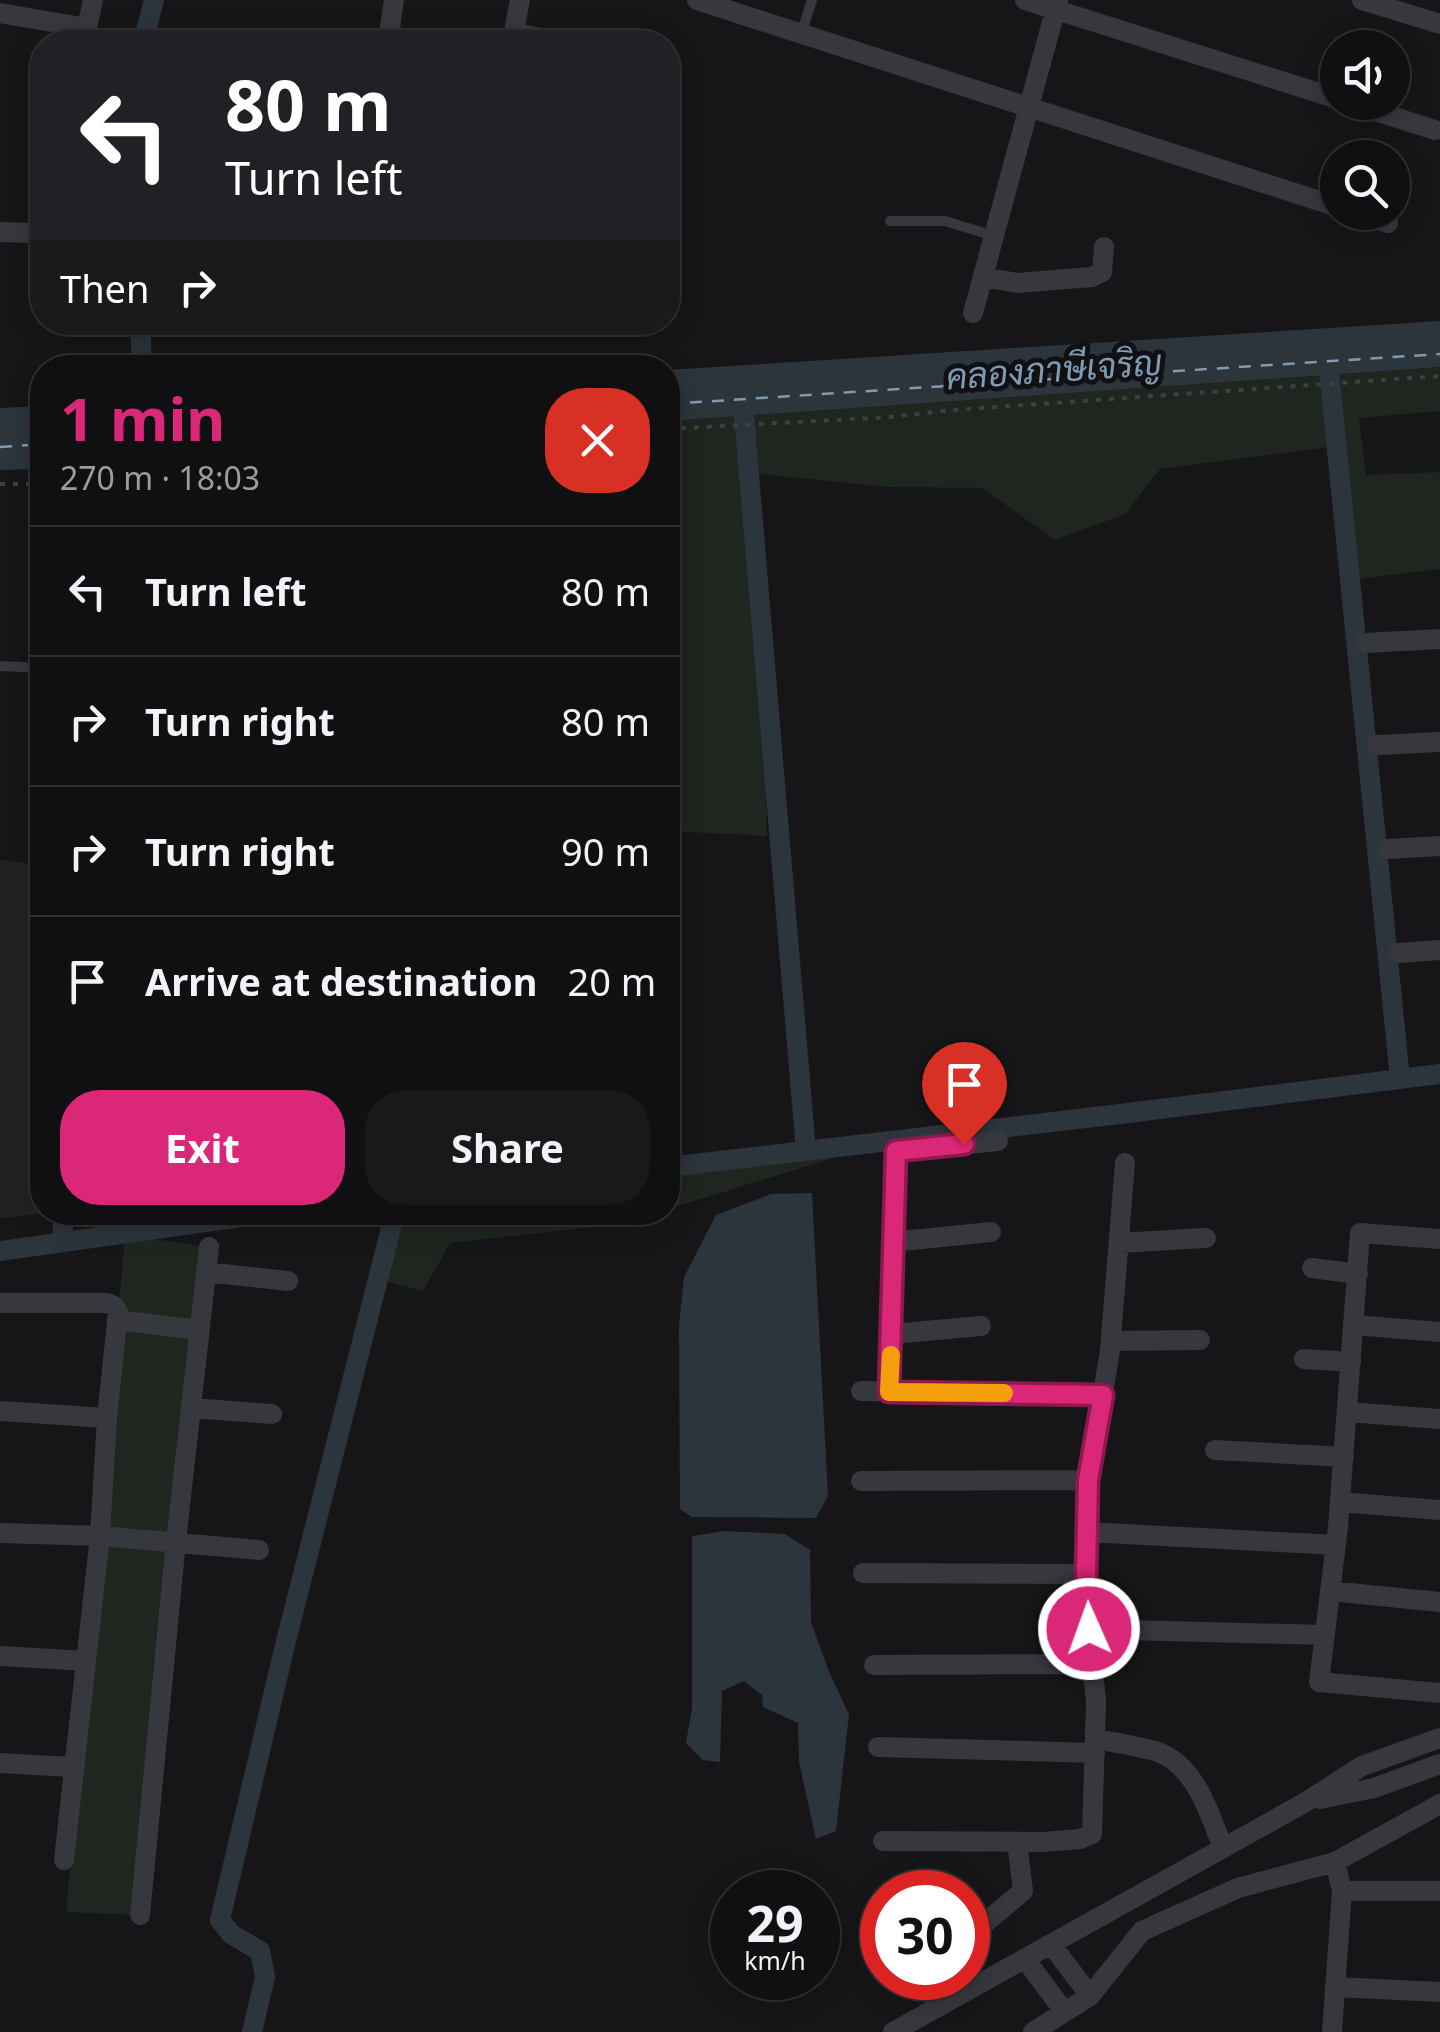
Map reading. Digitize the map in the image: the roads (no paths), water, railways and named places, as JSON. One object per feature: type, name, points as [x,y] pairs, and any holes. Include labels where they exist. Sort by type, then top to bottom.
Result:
[{"type":"street","points":[[87,30],[93,0]]},
{"type":"street","points":[[390,30],[394,0]]},
{"type":"street","points":[[514,30],[520,0]]},
{"type":"street","points":[[697,0],[1320,201]]},
{"type":"street","points":[[1025,0],[1057,5],[1320,94]]},
{"type":"street","points":[[1362,0],[1440,24]]},
{"type":"street","points":[[973,313],[1057,5]]},
{"type":"street","points":[[0,13],[64,30]]},
{"type":"street","points":[[1403,120],[1434,130]]},
{"type":"street","points":[[0,232],[30,234]]},
{"type":"street","points":[[983,277],[1017,283],[1092,277],[1102,272],[1104,247]]},
{"type":"street","points":[[1365,644],[1440,639]]},
{"type":"street","points":[[1377,746],[1440,742]]},
{"type":"street","points":[[1387,848],[1440,846]]},
{"type":"street","points":[[1400,952],[1440,950]]},
{"type":"street","points":[[889,1392],[896,1151],[998,1141]]},
{"type":"street","points":[[884,1841],[1080,1839],[1094,1829],[1096,1746],[1086,1574],[1088,1480],[1111,1341],[1124,1164]]},
{"type":"street","points":[[892,1242],[991,1232]]},
{"type":"street","points":[[1440,1239],[1360,1233],[1340,1502],[1320,1682],[1440,1693]]},
{"type":"street","points":[[1118,1243],[1206,1238]]},
{"type":"street","points":[[140,1915],[209,1247]]},
{"type":"street","points":[[1312,1268],[1358,1274]]},
{"type":"street","points":[[206,1272],[288,1281]]},
{"type":"street","points":[[0,1303],[107,1303],[118,1312],[100,1536],[64,1860]]},
{"type":"street","points":[[117,1320],[200,1330]]},
{"type":"street","points":[[1354,1325],[1440,1332]]},
{"type":"street","points":[[892,1334],[981,1326]]},
{"type":"street","points":[[1111,1341],[1200,1340]]},
{"type":"street","points":[[1304,1359],[1351,1362]]},
{"type":"street","points":[[861,1391],[1103,1395]]},
{"type":"street","points":[[190,1408],[272,1414]]},
{"type":"street","points":[[0,1410],[107,1418]]},
{"type":"street","points":[[1347,1412],[1440,1419]]},
{"type":"street","points":[[1215,1450],[1344,1457]]},
{"type":"street","points":[[861,1481],[1088,1480]]},
{"type":"street","points":[[1340,1502],[1440,1510]]},
{"type":"street","points":[[0,1532],[176,1541],[259,1550]]},
{"type":"street","points":[[1087,1532],[1336,1546]]},
{"type":"street","points":[[863,1573],[1086,1574]]},
{"type":"street","points":[[1330,1591],[1440,1602]]},
{"type":"street","points":[[1089,1629],[1325,1635]]},
{"type":"street","points":[[0,1656],[86,1661]]},
{"type":"street","points":[[874,1665],[1092,1664]]},
{"type":"street","points":[[893,2032],[1304,1803],[1362,1766],[1440,1738]]},
{"type":"street","points":[[878,1747],[1096,1746],[1158,1752],[1189,1775],[1223,1848]]},
{"type":"street","points":[[0,1763],[73,1766]]},
{"type":"street","points":[[1304,1803],[1374,1788],[1440,1764]]},
{"type":"street","points":[[1033,2032],[1090,1996],[1142,1931],[1238,1888],[1335,1862],[1440,1804]]},
{"type":"street","points":[[990,1919],[1023,1891],[1017,1842]]},
{"type":"street","points":[[1332,2032],[1342,1891],[1335,1862]]},
{"type":"street","points":[[1342,1891],[1440,1892]]},
{"type":"street","points":[[1052,1944],[1090,1996]]},
{"type":"street","points":[[1024,1959],[1064,2010]]},
{"type":"street","points":[[1335,1988],[1440,1992]]},
{"type":"lane","points":[[801,34],[812,0]]},
{"type":"lane","points":[[890,221],[945,220],[994,236]]},
{"type":"lane","points":[[0,666],[30,667]]},
{"type":"water","name":"คลองภาษีเจริญ","points":[[1440,321],[1440,367],[680,420],[680,369]]},
{"type":"water","points":[[30,407],[30,469],[0,470],[0,408]]},
{"type":"water","points":[[812,1193],[828,1496],[816,1518],[692,1517],[680,1509],[679,1326],[684,1277],[716,1215],[771,1194]]},
{"type":"water","points":[[725,1531],[785,1534],[810,1550],[811,1622],[849,1714],[836,1831],[816,1839],[799,1762],[798,1723],[763,1707],[762,1695],[744,1681],[722,1691],[720,1762],[703,1760],[686,1743],[692,1708],[692,1536]]},
{"type":"waterway","points":[[146,30],[154,0]]},
{"type":"waterway","points":[[141,335],[141,355]]},
{"type":"waterway","points":[[1327,350],[1400,1079]]},
{"type":"waterway","points":[[742,392],[806,1151]]},
{"type":"waterway","points":[[680,1166],[1440,1074]]},
{"type":"waterway","points":[[62,1242],[63,1225]]},
{"type":"waterway","points":[[0,1251],[184,1225]]},
{"type":"waterway","points":[[252,2032],[265,1977],[260,1951],[231,1934],[220,1920],[392,1225]]}]
